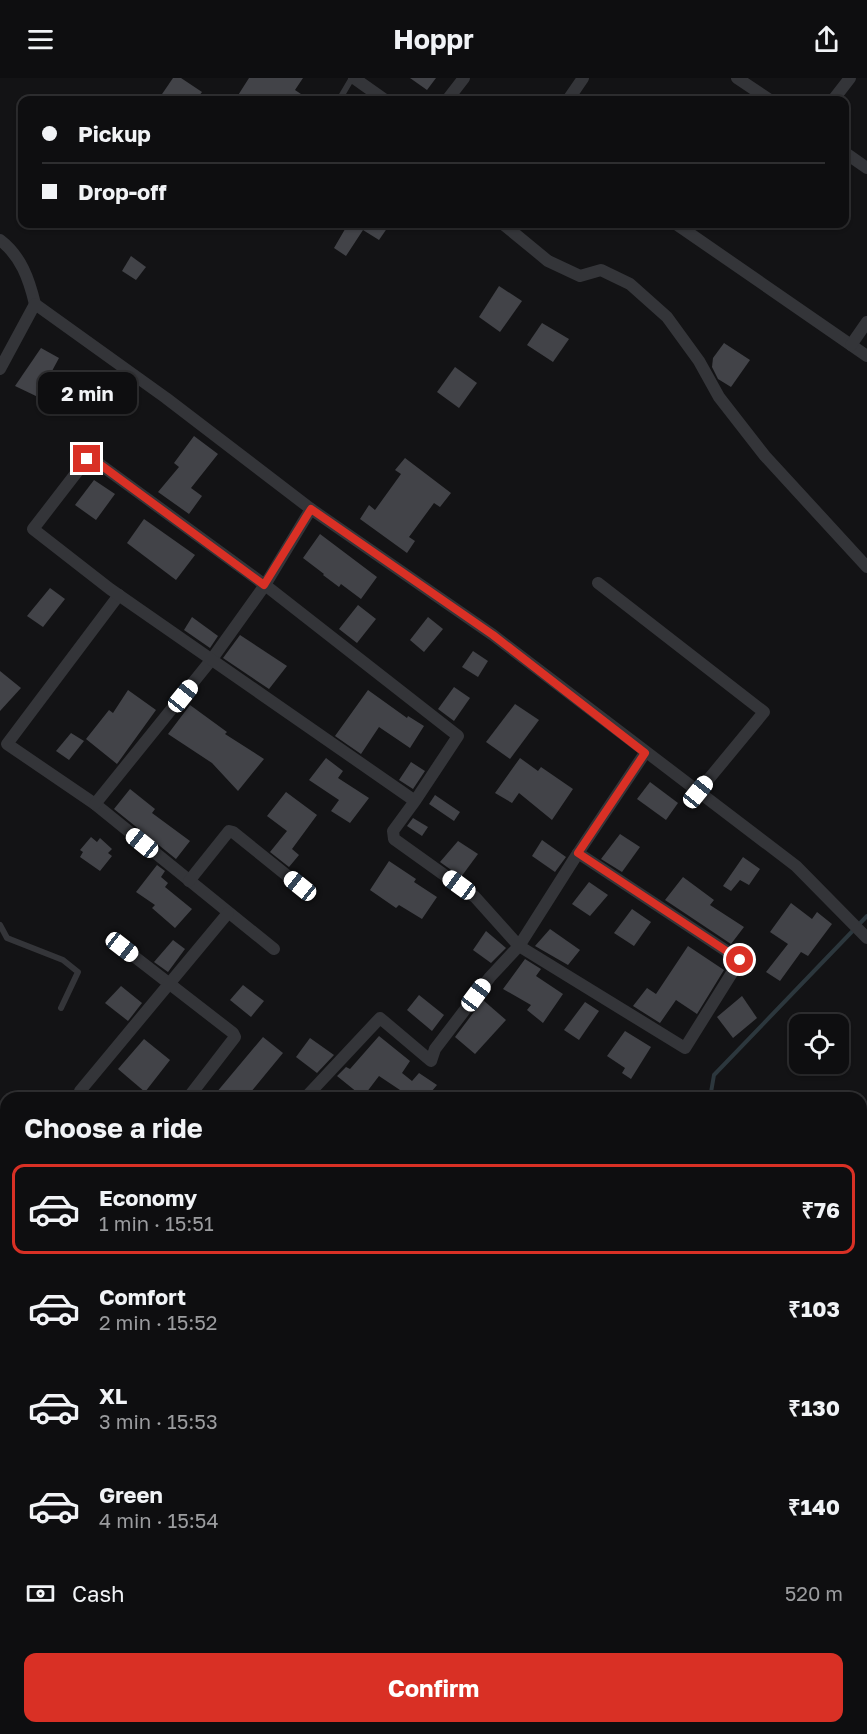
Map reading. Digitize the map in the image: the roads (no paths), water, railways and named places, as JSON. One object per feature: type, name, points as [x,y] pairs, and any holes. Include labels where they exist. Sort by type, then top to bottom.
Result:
[{"type":"street","points":[[353,78],[379,96]]},
{"type":"street","points":[[450,96],[464,78]]},
{"type":"street","points":[[571,96],[583,78]]},
{"type":"street","points":[[737,78],[764,96]]},
{"type":"street","points":[[836,96],[850,78]]},
{"type":"street","points":[[849,155],[867,168]]},
{"type":"street","points":[[508,228],[548,261],[580,276],[601,270],[630,284],[667,317],[699,361],[719,397],[765,456],[867,567]]},
{"type":"street","points":[[682,228],[867,356]]},
{"type":"street","points":[[0,240],[13,250],[29,279],[35,304],[166,398],[311,509],[493,635],[796,866],[867,938]]},
{"type":"street","points":[[0,369],[35,304]]},
{"type":"street","points":[[851,345],[867,322]]},
{"type":"street","points":[[415,801],[119,595],[33,529],[87,459],[94,460],[264,585],[458,736],[415,801],[393,831],[394,839],[475,897],[519,946],[685,1048],[740,960],[578,853]]},
{"type":"street","points":[[95,804],[212,659],[264,585],[311,509]]},
{"type":"street","points":[[598,583],[764,712],[698,792]]},
{"type":"street","points":[[119,595],[4,741],[95,804],[274,949]]},
{"type":"street","points":[[311,1092],[380,1018],[431,1061],[435,1049],[490,977],[519,946],[645,753]]},
{"type":"street","points":[[189,881],[229,831],[300,886]]},
{"type":"street","points":[[81,1092],[228,913]]},
{"type":"street","points":[[122,947],[233,1033],[235,1037],[193,1092]]},
{"type":"lane","points":[[342,96],[353,78]]},
{"type":"lane","points":[[0,925],[7,938],[63,960],[78,972],[61,1008]]},
{"type":"waterway","points":[[711,1092],[714,1075],[867,916]]}]
